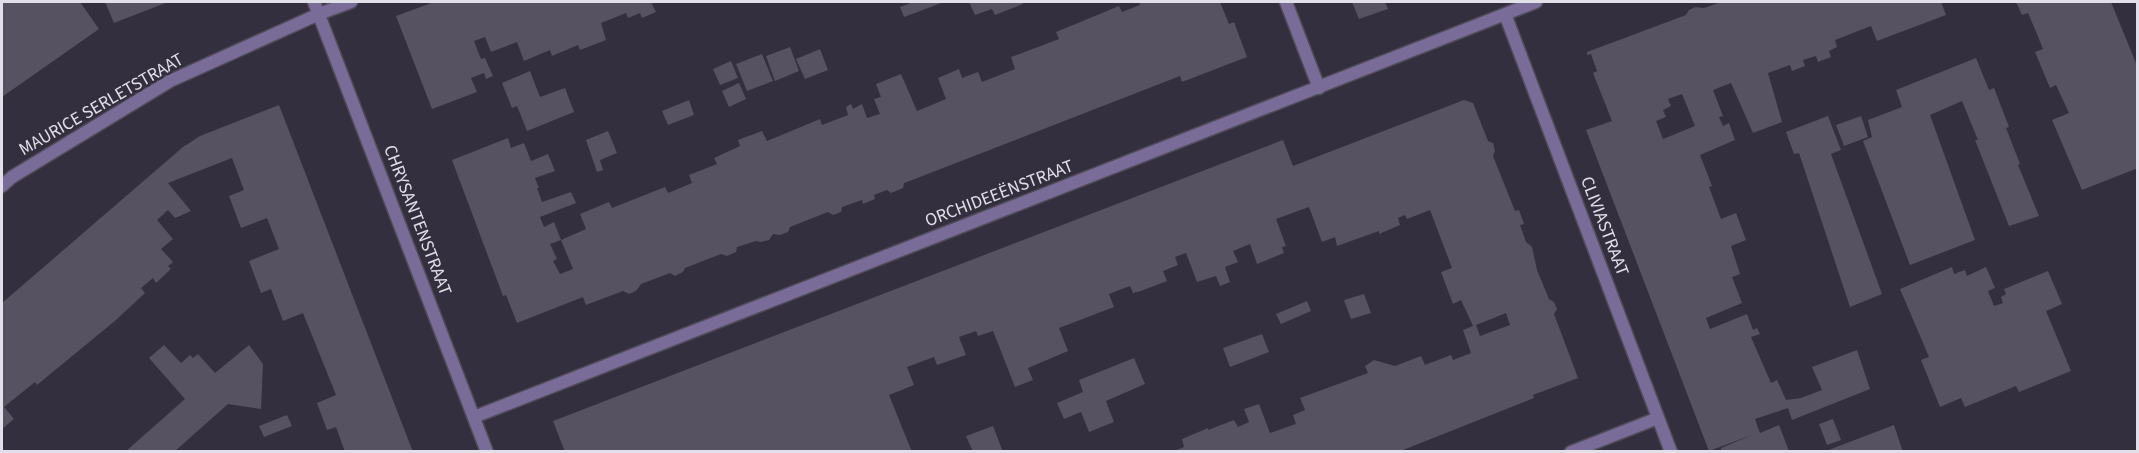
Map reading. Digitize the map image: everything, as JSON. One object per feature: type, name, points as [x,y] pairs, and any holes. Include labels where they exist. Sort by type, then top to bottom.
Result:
[{"type":"street","name":"MAURICE SERLETSTRAAT","points":[[2,186],[12,177],[170,81],[317,8],[351,2]]},
{"type":"street","points":[[1286,2],[1319,88]]},
{"type":"street","name":"ORCHIDEEËNSTRAAT","points":[[474,417],[1536,2]]},
{"type":"street","name":"CHRYSANTENSTRAAT","points":[[317,8],[487,452]]},
{"type":"street","name":"CLIVIASTRAAT","points":[[1505,14],[1671,452]]},
{"type":"street","points":[[1571,452],[1658,418]]},
{"type":"building","points":[[2,2],[80,2],[99,29],[2,97]]},
{"type":"building","points":[[105,2],[168,2],[114,23]]},
{"type":"building","points":[[434,2],[651,2],[656,12],[642,18],[640,13],[628,18],[626,13],[601,23],[606,40],[580,50],[578,45],[552,56],[550,50],[524,61],[517,42],[491,52],[485,37],[474,41],[481,59],[485,58],[493,76],[486,79],[484,73],[471,78],[477,92],[432,109],[396,16]]},
{"type":"building","points":[[913,2],[944,2],[904,17],[900,7]]},
{"type":"building","points":[[969,2],[1022,2],[1023,4],[995,15],[992,9],[975,15]]},
{"type":"building","points":[[1139,2],[1220,2],[1229,24],[1234,22],[1247,57],[1182,82],[1180,76],[904,183],[903,188],[891,193],[887,190],[874,195],[875,199],[863,204],[862,200],[842,207],[841,212],[833,215],[828,212],[790,227],[788,232],[780,235],[773,234],[769,240],[756,241],[737,247],[736,252],[727,256],[721,254],[685,268],[683,272],[675,276],[670,273],[641,284],[636,291],[629,294],[623,291],[586,305],[583,297],[517,323],[506,295],[503,296],[452,160],[508,138],[511,148],[524,143],[531,161],[548,154],[555,171],[535,178],[542,202],[571,192],[576,203],[540,217],[544,227],[554,222],[561,240],[586,229],[580,214],[609,202],[612,208],[665,187],[668,193],[692,183],[689,175],[717,164],[714,158],[740,146],[738,140],[762,131],[767,141],[820,119],[822,125],[848,115],[846,107],[851,104],[853,109],[862,104],[867,118],[880,114],[874,99],[881,97],[876,84],[901,74],[917,111],[946,99],[938,78],[959,69],[962,78],[978,72],[982,82],[1015,69],[1011,57],[1059,39],[1056,32],[1119,6],[1122,12],[1140,5]],"holes":[[[561,240],[573,269],[560,274],[553,261],[557,259],[550,244]]]},
{"type":"building","points":[[1352,2],[1385,2],[1388,9],[1359,19]]},
{"type":"building","points":[[1721,2],[1941,2],[1946,15],[1877,41],[1871,26],[1835,40],[1837,47],[1829,51],[1831,57],[1818,62],[1816,56],[1803,60],[1805,66],[1792,71],[1790,65],[1768,73],[1782,122],[1753,133],[1731,83],[1713,90],[1723,116],[1719,117],[1723,126],[1729,123],[1735,140],[1700,155],[1721,219],[1736,213],[1746,240],[1731,246],[1740,274],[1732,277],[1742,303],[1706,318],[1710,329],[1747,314],[1753,330],[1757,328],[1760,334],[1751,337],[1771,383],[1777,380],[1786,400],[1801,398],[1822,390],[1812,367],[1857,350],[1870,389],[1792,420],[1788,408],[1755,419],[1760,433],[1779,425],[1789,451],[1787,452],[1722,452],[1721,448],[1752,435],[1709,451],[1586,130],[1612,121],[1593,73],[1597,71],[1591,54],[1587,55],[1587,52],[1686,15],[1695,7],[1704,8]],"holes":[[[1682,94],[1695,126],[1663,139],[1656,121],[1666,117],[1663,110],[1671,106],[1668,99]]]},
{"type":"building","points":[[2016,2],[2111,2],[2138,68],[2138,168],[2082,190],[2052,120],[2069,113],[2056,85],[2050,88],[2035,52],[2043,49],[2028,13],[2022,15]]},
{"type":"building","points":[[790,47],[799,71],[775,81],[766,56]]},
{"type":"building","points":[[820,49],[828,70],[805,79],[796,59]]},
{"type":"building","points":[[762,54],[773,81],[747,91],[736,64]]},
{"type":"building","points":[[1976,58],[1989,90],[1994,88],[2009,127],[2006,128],[2020,164],[2018,165],[2039,216],[2009,226],[1962,101],[1930,115],[1975,240],[1910,265],[1863,141],[1872,137],[1868,120],[1902,107],[1896,90]]},
{"type":"building","points":[[731,61],[738,78],[720,85],[713,69]]},
{"type":"building","points":[[530,71],[540,97],[565,88],[574,112],[527,131],[517,106],[512,108],[502,83]]},
{"type":"building","points":[[739,83],[746,99],[729,107],[722,91]]},
{"type":"building","points":[[689,100],[694,115],[668,125],[662,111]]},
{"type":"building","points":[[1464,100],[1473,103],[1488,141],[1493,143],[1495,151],[1493,156],[1515,211],[1519,210],[1524,224],[1520,225],[1526,242],[1532,247],[1537,270],[1549,299],[1554,302],[1557,309],[1554,314],[1578,378],[1398,452],[1174,451],[1184,447],[1182,439],[1208,428],[1208,430],[1234,420],[1238,427],[1249,422],[1244,409],[1259,404],[1270,433],[1296,424],[1293,415],[1305,410],[1300,398],[1368,373],[1365,366],[1374,360],[1395,366],[1421,356],[1425,365],[1451,355],[1453,360],[1471,353],[1463,330],[1473,326],[1461,300],[1453,304],[1441,272],[1452,268],[1430,210],[1407,219],[1405,215],[1398,218],[1400,225],[1379,234],[1379,231],[1337,246],[1335,237],[1322,242],[1309,207],[1276,219],[1286,246],[1282,247],[1284,253],[1257,264],[1250,244],[1233,251],[1238,262],[1225,267],[1230,282],[1220,286],[1216,276],[1197,282],[1186,253],[1175,257],[1178,265],[1163,271],[1167,281],[1133,293],[1130,286],[1109,294],[1114,307],[1059,328],[1068,351],[1028,368],[1033,380],[1015,387],[993,331],[978,336],[976,331],[959,337],[966,355],[937,365],[934,357],[907,367],[914,385],[889,395],[912,452],[699,452],[699,450],[694,452],[565,452],[553,421],[1283,140],[1293,166]],"holes":[[[1506,313],[1510,325],[1480,336],[1476,325]]]},
{"type":"building","points":[[279,105],[413,452],[345,452],[336,427],[327,430],[317,403],[336,395],[303,313],[283,321],[271,289],[261,293],[249,261],[279,249],[267,218],[241,228],[229,196],[244,190],[232,158],[168,183],[191,211],[175,218],[168,210],[157,220],[173,239],[161,249],[173,262],[168,266],[171,269],[156,283],[153,278],[141,288],[145,293],[116,320],[37,385],[35,382],[4,407],[14,419],[2,429],[2,303],[183,147],[200,136]]},
{"type":"building","points":[[1828,116],[1841,150],[1831,154],[1882,294],[1850,307],[1799,153],[1794,154],[1786,132]]},
{"type":"building","points":[[1861,116],[1868,137],[1844,146],[1836,125]]},
{"type":"building","points":[[608,131],[617,153],[600,160],[603,170],[597,172],[586,140]]},
{"type":"building","points":[[1952,267],[1954,274],[1965,270],[1967,276],[1986,267],[1995,288],[1988,291],[1994,306],[2003,303],[2001,297],[2006,294],[2004,289],[2048,271],[2062,304],[2046,311],[2071,371],[2019,392],[2016,386],[1965,407],[1961,398],[1940,407],[1921,360],[1929,357],[1900,289]]},
{"type":"building","points":[[1364,294],[1371,313],[1351,319],[1344,300]]},
{"type":"building","points":[[1307,301],[1311,311],[1281,324],[1276,314]]},
{"type":"building","points":[[1262,334],[1269,352],[1230,367],[1223,348]]},
{"type":"building","points":[[164,345],[181,363],[190,355],[193,358],[198,354],[215,373],[249,345],[263,364],[261,409],[228,404],[174,452],[125,452],[185,399],[149,358]]},
{"type":"building","points":[[1134,358],[1145,384],[1106,401],[1114,422],[1089,432],[1081,412],[1064,419],[1057,403],[1083,392],[1079,380]]},
{"type":"building","points":[[287,415],[292,426],[264,437],[259,426]]},
{"type":"building","points":[[1833,419],[1841,440],[1827,445],[1819,424]]},
{"type":"building","points":[[1894,425],[1903,452],[1826,452],[1826,451]]},
{"type":"building","points":[[993,426],[1003,452],[973,452],[966,436]]}]
